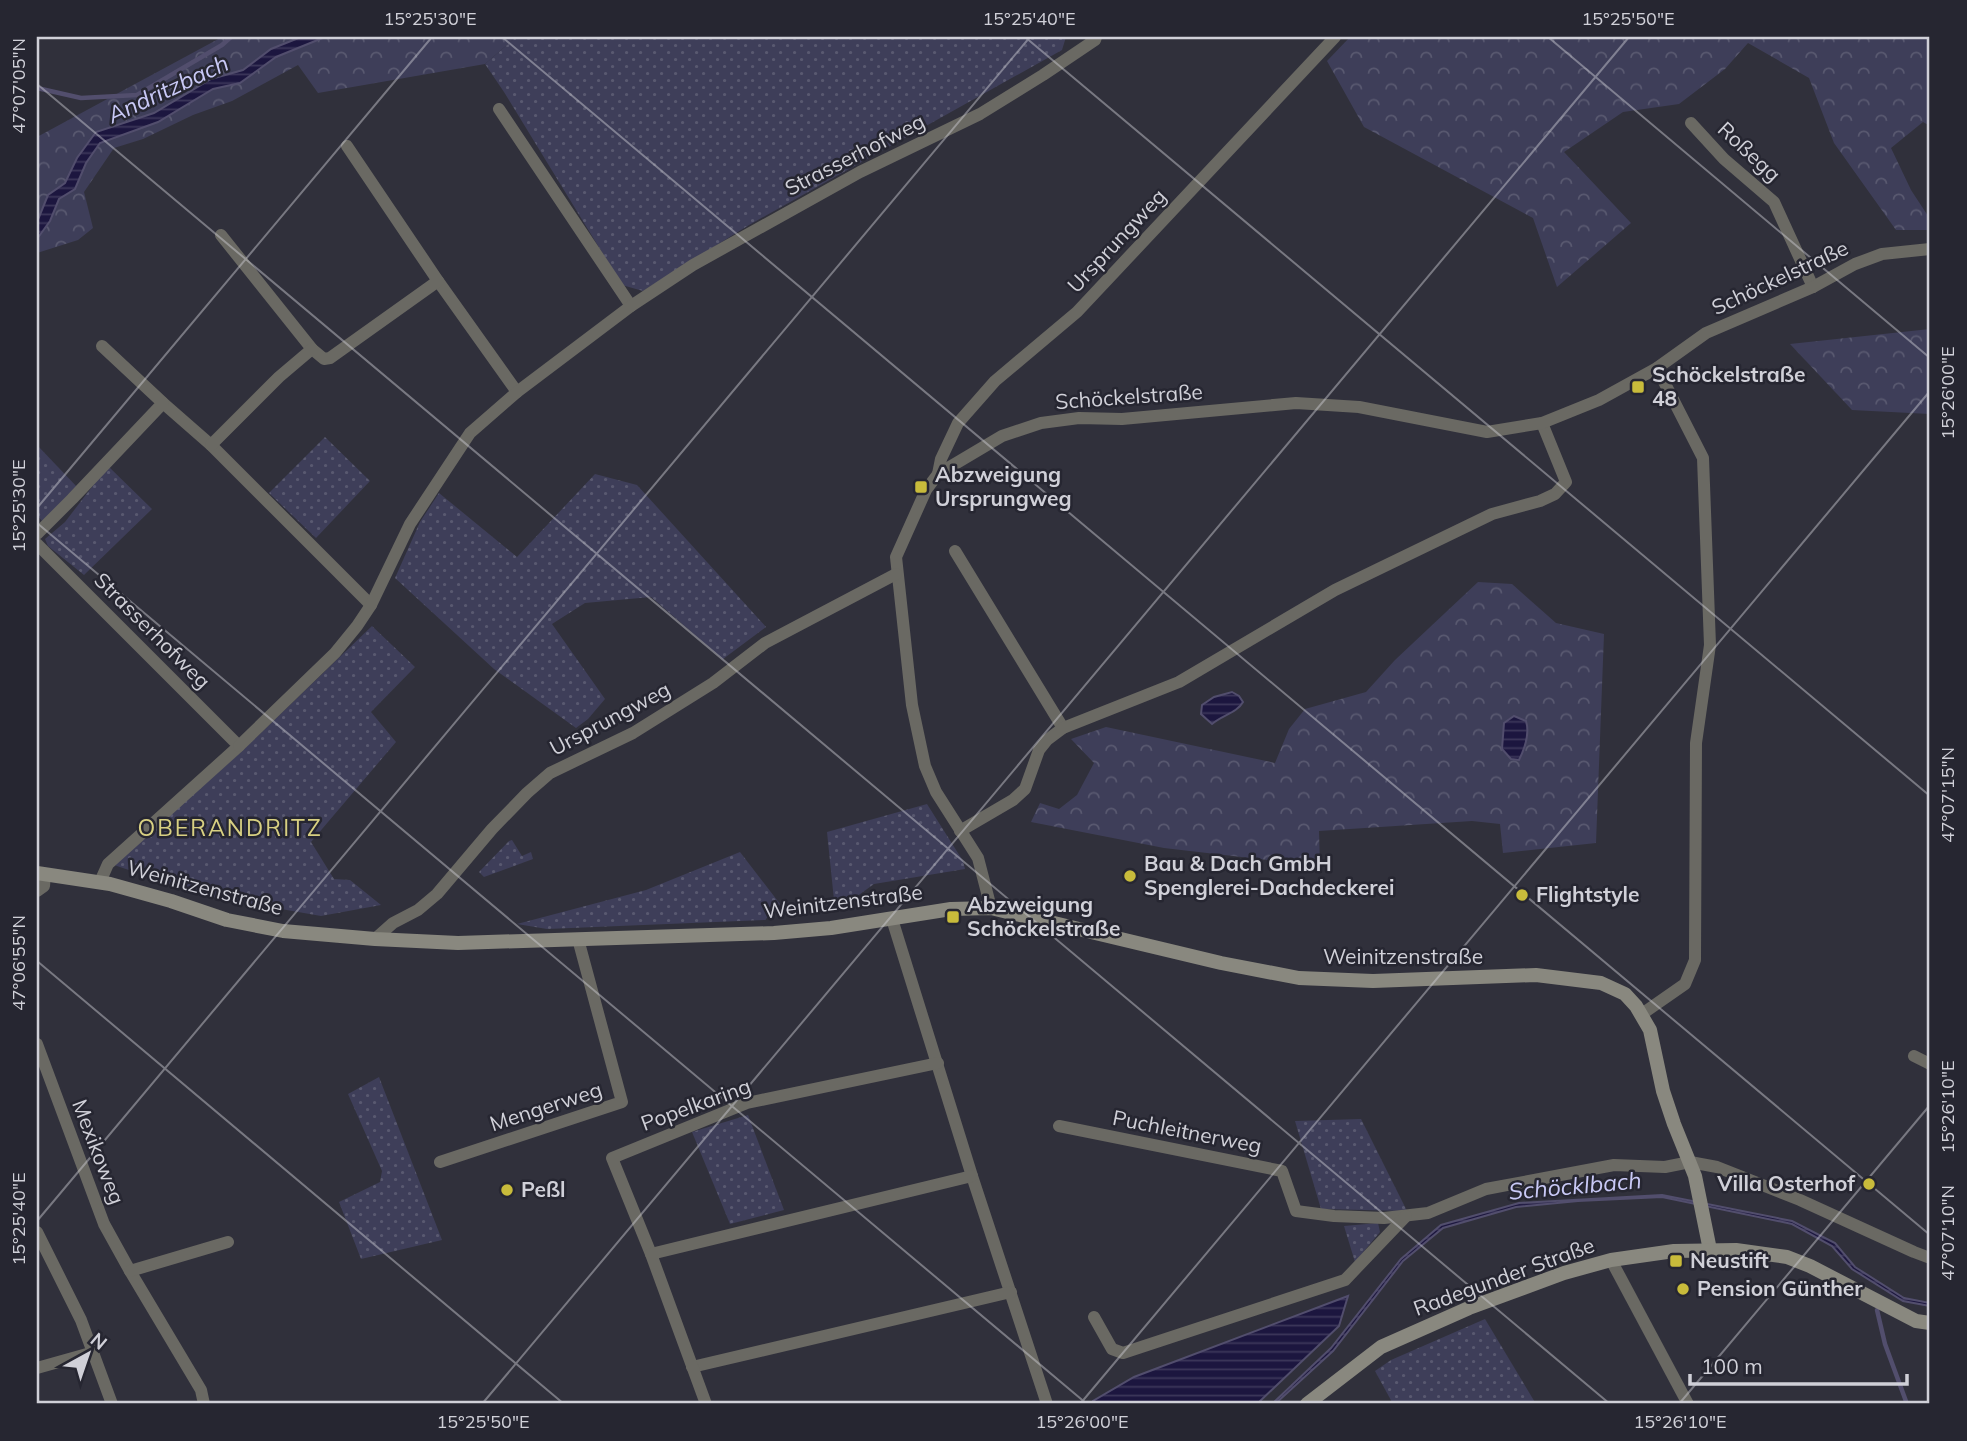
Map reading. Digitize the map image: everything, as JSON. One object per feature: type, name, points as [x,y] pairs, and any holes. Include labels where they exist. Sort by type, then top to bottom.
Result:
[{"type":"main road","name":"Weinitzenstraße","points":[[41,874],[100,882],[227,920],[283,931],[376,939],[458,943],[786,932],[831,928],[951,909],[991,908],[1222,963],[1299,978],[1373,981],[1536,975],[1601,983],[1625,995],[1642,1014],[1650,1030],[1663,1091],[1700,1194],[1710,1250]]},
{"type":"main road","name":"Radegunder Straße","points":[[1307,1404],[1381,1347],[1469,1308],[1564,1273],[1611,1260],[1674,1251],[1747,1251],[1787,1257],[1810,1266],[1916,1321],[1930,1324]]},
{"type":"street","name":"Strasserhofweg","points":[[100,882],[108,864],[239,746],[335,653],[371,605],[410,524],[470,433],[517,392],[631,306],[693,265],[860,172],[980,114],[1047,73],[1096,37]]},
{"type":"street","name":"Ursprungweg","points":[[938,474],[941,459],[958,423],[995,380],[1077,312],[1335,37]]},
{"type":"street","points":[[499,109],[631,306]]},
{"type":"street","name":"Roßegg","points":[[1691,123],[1724,159],[1774,202],[1813,287]]},
{"type":"street","points":[[347,146],[517,392]]},
{"type":"street","points":[[221,235],[312,349],[324,359],[330,358],[438,281]]},
{"type":"street","name":"Schöckelstraße","points":[[991,908],[978,858],[936,792],[925,766],[912,705],[896,557],[926,490],[938,474],[1002,436],[1041,423],[1079,418],[1122,419],[1296,403],[1359,407],[1487,432],[1542,423],[1599,400],[1657,368],[1706,333],[1813,287],[1855,264],[1882,254],[1930,249]]},
{"type":"street","points":[[102,346],[211,445],[371,605]]},
{"type":"street","points":[[211,445],[279,377],[312,349]]},
{"type":"street","points":[[1642,1014],[1685,984],[1695,960],[1696,743],[1710,645],[1703,458],[1657,368]]},
{"type":"street","points":[[38,529],[163,402]]},
{"type":"street","points":[[960,831],[1013,800],[1025,789],[1039,750],[1063,728],[1179,682],[1335,590],[1425,545],[1492,514],[1541,501],[1555,494],[1566,482],[1542,423]]},
{"type":"street","name":"Strasserhofweg","points":[[37,544],[239,746]]},
{"type":"street","points":[[955,551],[1063,728]]},
{"type":"street","name":"Ursprungweg","points":[[376,939],[393,923],[418,910],[445,885],[492,829],[550,773],[633,733],[713,683],[765,643],[897,574]]},
{"type":"street","points":[[37,891],[44,886],[41,874]]},
{"type":"street","points":[[892,919],[972,1177],[1047,1404]]},
{"type":"street","name":"Mengerweg","points":[[440,1162],[622,1102],[578,939]]},
{"type":"street","name":"Mexikoweg","points":[[37,1044],[104,1224],[201,1390],[204,1404]]},
{"type":"street","points":[[1914,1056],[1930,1064]]},
{"type":"street","name":"Popelkaring","points":[[706,1404],[651,1254],[612,1158],[747,1103],[938,1063]]},
{"type":"street","name":"Puchleitnerweg","points":[[1059,1126],[1282,1171],[1296,1211],[1334,1216],[1384,1218],[1428,1213],[1486,1189],[1614,1165],[1665,1167],[1690,1162]]},
{"type":"street","points":[[1690,1162],[1717,1167],[1856,1224],[1930,1258]]},
{"type":"street","points":[[651,1254],[972,1177]]},
{"type":"street","points":[[1094,1317],[1112,1349],[1123,1353],[1345,1280],[1406,1216]]},
{"type":"street","points":[[37,1232],[81,1320],[112,1404]]},
{"type":"street","points":[[130,1271],[228,1242]]},
{"type":"street","points":[[1611,1260],[1688,1404]]},
{"type":"street","points":[[692,1367],[1011,1292]]},
{"type":"street","points":[[37,1368],[94,1352]]},
{"type":"green space","points":[[222,37],[516,37],[485,64],[318,93],[298,65],[232,101],[193,115],[143,139],[114,148],[84,192],[93,228],[78,240],[37,253],[37,137]]},
{"type":"green space","points":[[516,37],[1066,37],[1062,50],[749,225],[643,291],[622,285],[485,64]]},
{"type":"green space","points":[[1350,37],[1930,37],[1930,126],[1923,122],[1891,148],[1911,190],[1930,219],[1930,230],[1896,230],[1834,143],[1809,78],[1748,43],[1725,69],[1679,104],[1623,112],[1564,152],[1631,223],[1557,287],[1533,218],[1364,127],[1327,61]]},
{"type":"green space","points":[[1930,329],[1930,414],[1852,410],[1790,344]]},
{"type":"green space","points":[[325,437],[370,481],[316,538],[269,493]]},
{"type":"green space","points":[[37,445],[78,488],[42,521],[37,515]]},
{"type":"green space","points":[[108,466],[152,509],[84,575],[48,546],[45,539],[65,522]]},
{"type":"green space","points":[[595,474],[637,485],[766,627],[723,659],[651,597],[585,603],[552,624],[605,699],[588,719],[576,728],[494,669],[395,578],[420,522],[439,493],[517,557]]},
{"type":"green space","points":[[1478,582],[1512,584],[1556,623],[1604,634],[1596,843],[1503,853],[1500,824],[1472,821],[1319,831],[1320,866],[1164,848],[1031,822],[1040,803],[1059,809],[1077,795],[1094,763],[1071,739],[1106,727],[1275,763],[1289,729],[1305,709],[1366,692],[1395,660]]},
{"type":"green space","points":[[372,626],[415,667],[371,712],[396,742],[311,842],[334,879],[350,880],[381,905],[321,916],[206,896],[114,865],[242,751]]},
{"type":"green space","points":[[927,804],[963,861],[965,869],[874,884],[849,902],[834,900],[827,832]]},
{"type":"green space","points":[[512,840],[522,856],[531,852],[533,859],[484,877],[479,872]]},
{"type":"green space","points":[[740,852],[780,904],[765,920],[547,929],[517,924],[646,890]]},
{"type":"green space","points":[[379,1077],[442,1240],[361,1259],[339,1202],[380,1182],[382,1171],[348,1094]]},
{"type":"green space","points":[[748,1115],[784,1210],[730,1224],[692,1132]]},
{"type":"green space","points":[[1361,1119],[1407,1211],[1321,1209],[1295,1121]]},
{"type":"green space","points":[[1378,1223],[1380,1232],[1355,1262],[1344,1226]]},
{"type":"green space","points":[[1485,1319],[1536,1404],[1393,1404],[1375,1371],[1391,1360]]},
{"type":"shaded area","points":[[301,37],[325,37],[276,57],[240,83],[213,89],[158,122],[100,143],[86,163],[75,189],[59,199],[50,221],[37,239],[37,222],[48,195],[65,183],[77,158],[96,132],[154,113],[211,79],[243,70],[271,49]]},
{"type":"shaded area","points":[[1232,692],[1243,702],[1237,709],[1212,724],[1201,714],[1202,705],[1214,697]]},
{"type":"shaded area","points":[[1514,716],[1526,721],[1527,726],[1526,741],[1519,760],[1511,759],[1502,749],[1504,723]]},
{"type":"shaded area","name":"Schöcklbach","points":[[1662,1195],[1792,1221],[1835,1243],[1855,1267],[1904,1298],[1930,1303],[1930,1306],[1903,1301],[1852,1269],[1832,1246],[1792,1224],[1662,1197],[1516,1207],[1443,1228],[1403,1261],[1333,1351],[1272,1404],[1331,1348],[1401,1259],[1441,1225],[1519,1203]]},
{"type":"shaded area","points":[[1348,1296],[1339,1326],[1257,1404],[1094,1404],[1093,1401],[1134,1377]]},
{"type":"waterway","name":"Andritzbach","points":[[37,88],[81,98],[137,95],[231,37]]},
{"type":"waterway","points":[[1877,1310],[1885,1344],[1907,1404]]},
{"type":"place","name":"Schöckelstraße 48","points":[[1638,387]]},
{"type":"place","name":"Abzweigung Ursprungweg","points":[[921,487]]},
{"type":"place","name":"Bau & Dach GmbH Spenglerei-Dachdeckerei","points":[[1130,876]]},
{"type":"place","name":"Flightstyle","points":[[1522,895]]},
{"type":"place","name":"Abzweigung Schöckelstraße","points":[[953,917]]},
{"type":"place","name":"Villa Osterhof","points":[[1869,1184]]},
{"type":"place","name":"Peßl","points":[[507,1190]]},
{"type":"place","name":"Neustift","points":[[1676,1261]]},
{"type":"place","name":"Pension Günther","points":[[1683,1289]]},
{"type":"district","name":"OBERANDRITZ","points":[[230,828]]}]
